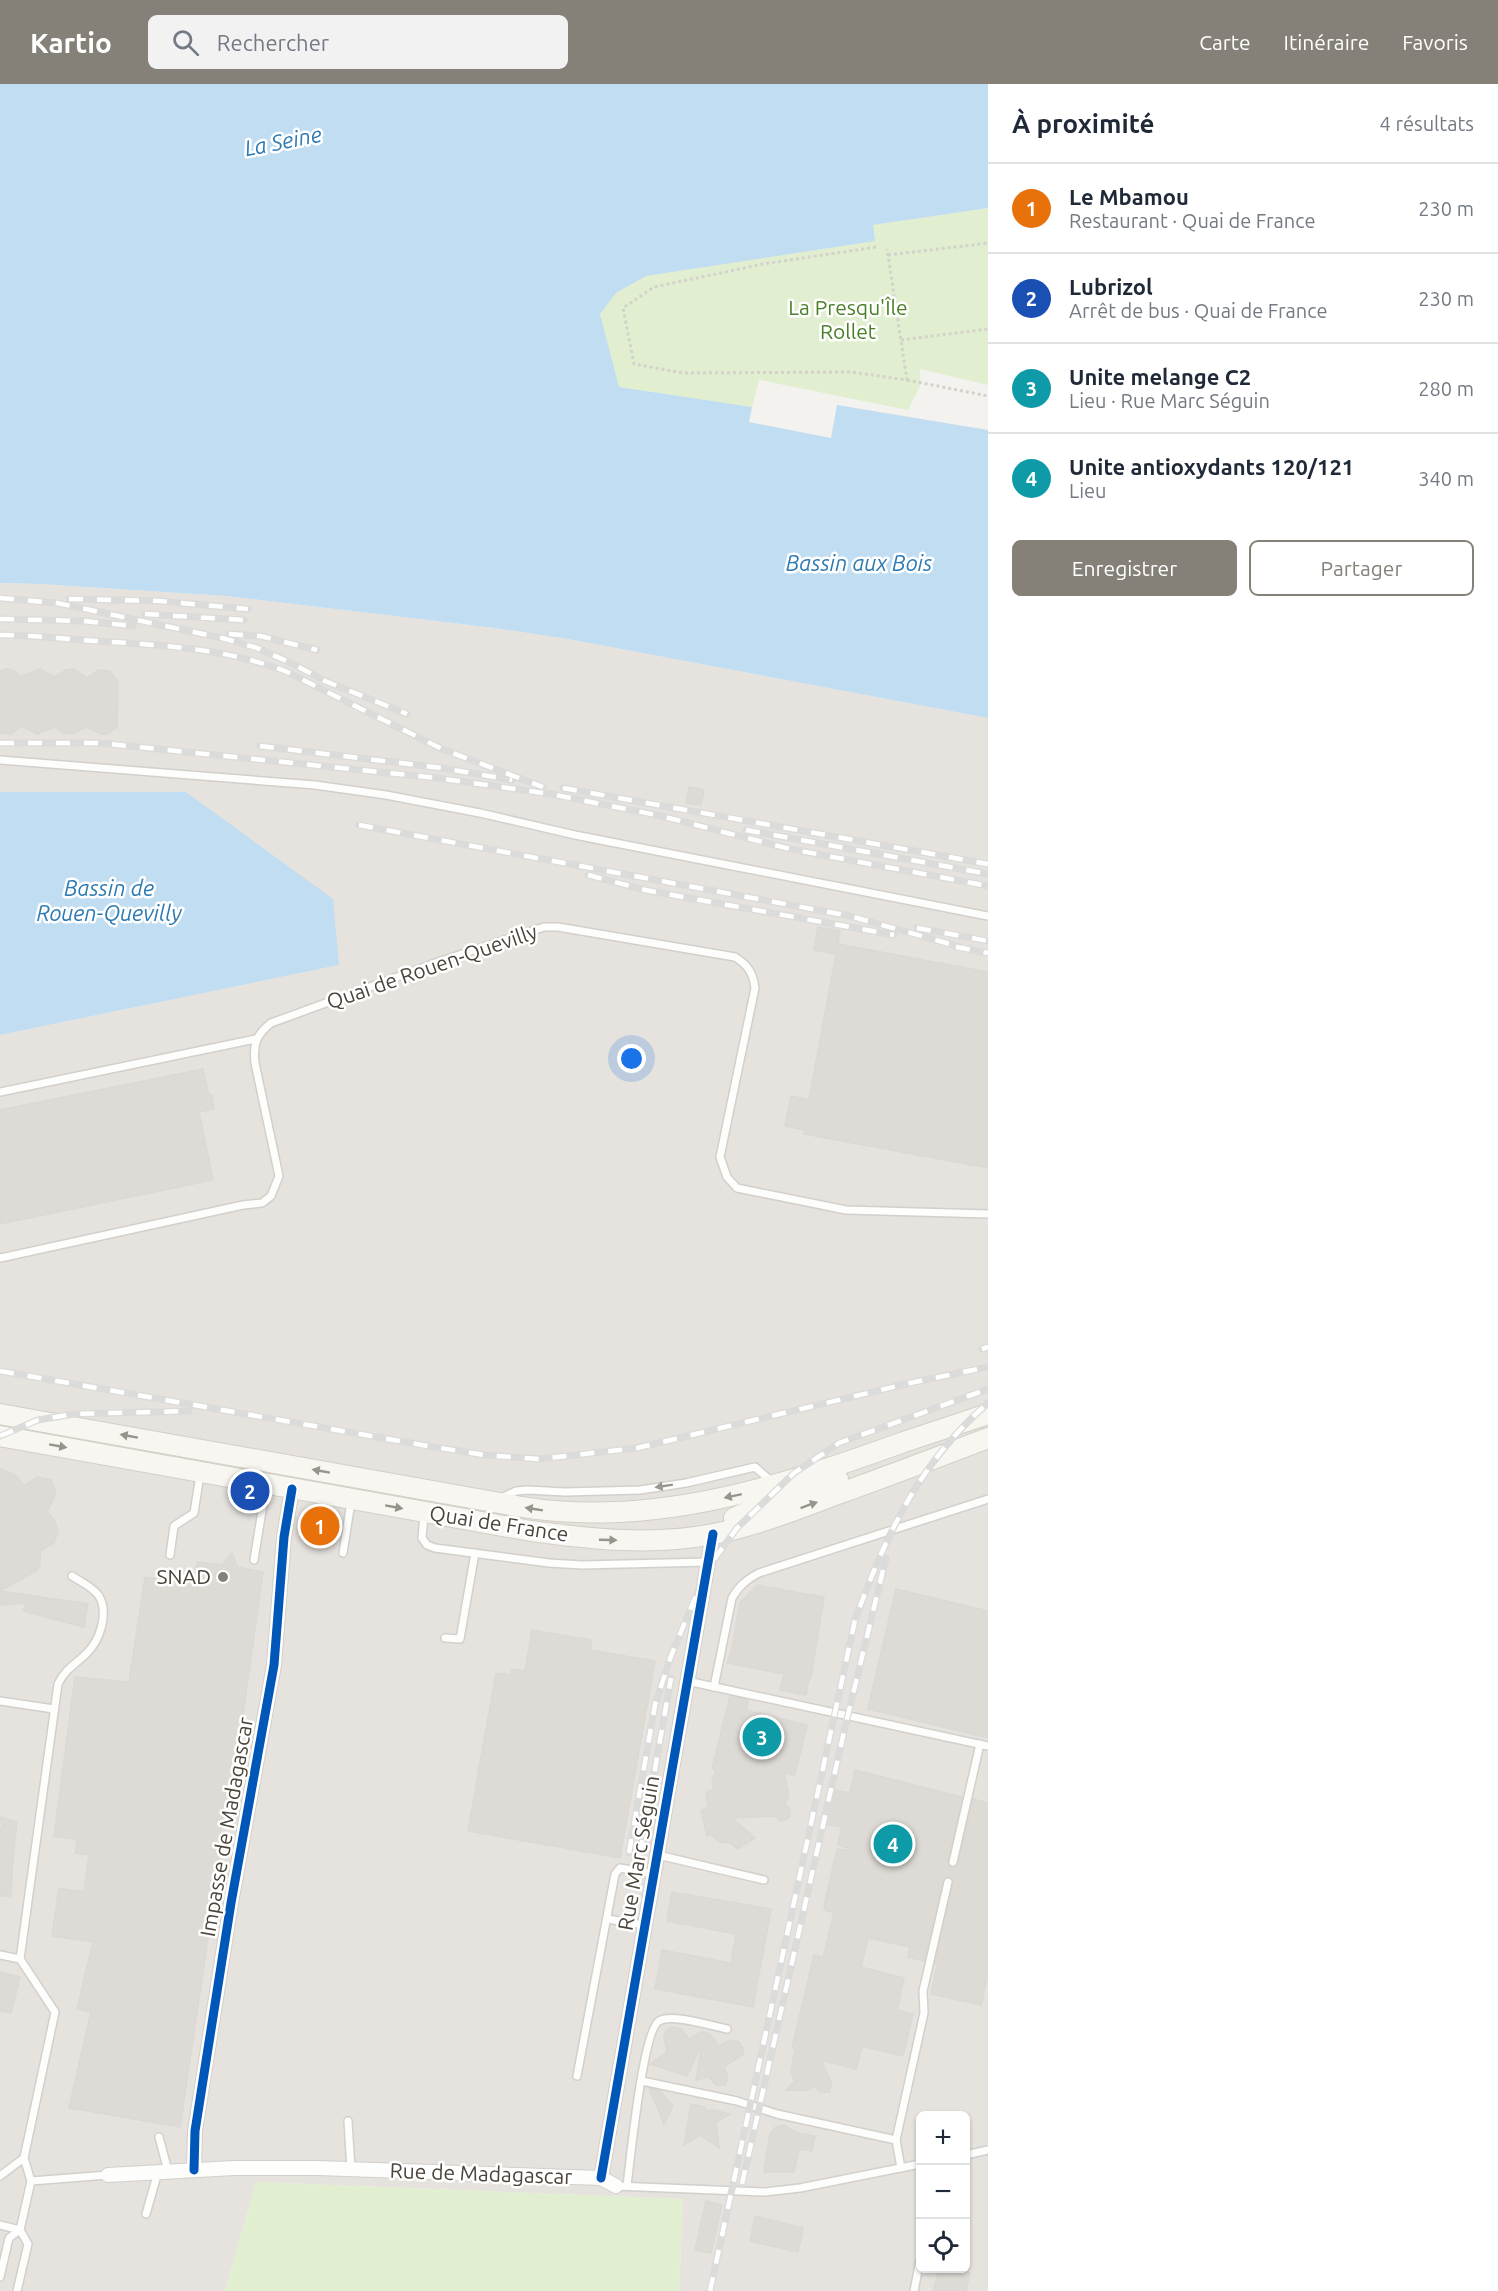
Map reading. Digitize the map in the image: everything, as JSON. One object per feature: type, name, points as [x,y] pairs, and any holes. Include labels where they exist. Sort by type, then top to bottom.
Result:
[{"type":"main road","name":"Quai de France","points":[[0,1414],[495,1502],[578,1514],[696,1504],[775,1485],[839,1466],[988,1414]]},
{"type":"main road","name":"Quai de France","points":[[0,1436],[531,1531],[595,1539],[665,1540],[713,1534],[788,1513],[988,1438]]},
{"type":"main road","points":[[696,1504],[710,1516],[713,1534],[737,1516],[883,1463],[913,1439]]},
{"type":"street","name":"Impasse de Madagascar","points":[[194,2170],[195,2131],[231,1903],[274,1665],[284,1537],[292,1489]]},
{"type":"street","name":"Rue Marc Séguin","points":[[601,2178],[713,1534]]},
{"type":"street","name":"Rue de Madagascar","points":[[108,2175],[234,2168],[351,2169],[601,2178],[621,2186]]},
{"type":"lane","points":[[0,760],[315,785],[386,795],[480,813],[575,835],[988,916]]},
{"type":"lane","name":"Quai de Rouen-Quevilly","points":[[256,1039],[260,1032],[271,1023],[441,961],[544,927],[558,927],[735,957],[746,964],[750,970],[755,988],[720,1157],[727,1177],[737,1188],[846,1210],[988,1214]]},
{"type":"lane","points":[[0,1092],[256,1039],[255,1063],[279,1176],[271,1196],[262,1203],[243,1205],[0,1258]]},
{"type":"lane","points":[[495,1502],[516,1491],[640,1490],[686,1483],[755,1467],[775,1485]]},
{"type":"lane","points":[[170,1555],[174,1526],[194,1513],[200,1472]]},
{"type":"lane","points":[[254,1560],[267,1484]]},
{"type":"lane","points":[[343,1553],[351,1499]]},
{"type":"lane","points":[[714,1687],[728,1609],[738,1588],[748,1579],[769,1570],[988,1499]]},
{"type":"lane","points":[[424,1512],[422,1538],[428,1545],[549,1563],[582,1565],[708,1562]]},
{"type":"lane","points":[[445,1638],[460,1639],[475,1553]]},
{"type":"lane","points":[[0,2277],[9,2238],[20,2230],[31,2181],[24,2158],[55,2012],[20,1959],[54,1709],[58,1684],[63,1673],[94,1646],[100,1634],[103,1618],[99,1597],[93,1590],[72,1576]]},
{"type":"lane","points":[[687,1681],[984,1745],[953,1862]]},
{"type":"lane","points":[[0,1701],[54,1709]]},
{"type":"lane","points":[[657,1855],[764,1880]]},
{"type":"lane","points":[[577,2076],[617,1870],[654,1874]]},
{"type":"lane","points":[[901,2168],[896,2140],[924,2013],[923,1991],[948,1882]]},
{"type":"lane","points":[[607,1919],[645,1925]]},
{"type":"lane","points":[[0,1955],[20,1959]]},
{"type":"lane","points":[[621,2186],[651,2033],[660,2020],[673,2018],[727,2029]]},
{"type":"lane","points":[[642,2080],[736,2101],[777,2114],[896,2140]]},
{"type":"lane","points":[[348,2121],[351,2169]]},
{"type":"lane","points":[[146,2214],[163,2172],[159,2137]]},
{"type":"lane","points":[[970,2154],[988,2151]]},
{"type":"lane","points":[[0,2176],[24,2158]]},
{"type":"lane","name":"Rue de Madagascar","points":[[621,2186],[765,2192],[800,2188],[916,2165]]},
{"type":"lane","points":[[31,2181],[108,2175]]},
{"type":"lane","points":[[0,2225],[20,2230],[28,2244],[17,2291]]},
{"type":"lane","points":[[915,2291],[918,2273]]},
{"type":"path","points":[[888,255],[988,243]]},
{"type":"path","points":[[876,247],[763,264],[654,287],[623,308],[634,364],[683,373],[851,372],[908,380],[988,396]]},
{"type":"path","points":[[887,249],[908,380]]},
{"type":"path","points":[[901,340],[988,329]]},
{"type":"shaded area","points":[[0,583],[226,596],[495,628],[568,639],[988,718],[988,2291],[679,2291],[683,2199],[256,2182],[225,2291],[0,2291],[0,1035],[339,965],[186,792],[0,792]]},
{"type":"shaded area","points":[[988,1478],[988,1521],[925,1545],[916,1523],[934,1517],[926,1500]]},
{"type":"shaded area","points":[[153,1488],[205,1496],[194,1573],[147,1568],[149,1550],[138,1548],[146,1499],[151,1499]]},
{"type":"shaded area","points":[[214,1499],[270,1508],[273,1514],[266,1563],[201,1553],[208,1508],[213,1505]]},
{"type":"shaded area","points":[[397,1558],[465,1568],[456,1625],[389,1615]]},
{"type":"shaded area","points":[[657,1583],[676,1596],[668,1608],[649,1594]]},
{"type":"shaded area","points":[[640,1584],[641,1598],[578,1601],[577,1587]]},
{"type":"shaded area","points":[[377,1619],[469,1629],[444,1800],[350,1786]]},
{"type":"shaded area","points":[[600,1629],[648,1637],[646,1652],[597,1644]]},
{"type":"green space","name":"La Presqu'Île Rollet","points":[[988,208],[988,385],[920,369],[920,386],[908,410],[759,380],[752,407],[618,387],[600,314],[616,293],[645,276],[874,241],[872,225]]},
{"type":"green space","points":[[256,2182],[683,2199],[679,2291],[225,2291]]},
{"type":"water","points":[[0,84],[988,84],[988,208],[873,225],[875,241],[646,276],[616,293],[600,314],[619,387],[752,407],[749,422],[831,438],[837,405],[988,430],[988,718],[568,639],[495,628],[226,596],[0,583]]},
{"type":"water","name":"Bassin de Rouen-Quevilly","points":[[0,792],[186,792],[333,899],[339,965],[0,1035]]},
{"type":"building","points":[[6,669],[15,671],[20,677],[40,669],[55,677],[66,670],[74,669],[87,678],[98,670],[110,671],[118,682],[117,727],[107,734],[86,727],[73,734],[64,733],[55,727],[37,734],[22,726],[11,734],[0,733],[0,671]]},
{"type":"building","points":[[689,787],[704,790],[701,805],[686,803]]},
{"type":"building","points":[[818,927],[840,931],[838,944],[988,972],[988,1168],[804,1134],[805,1130],[785,1126],[791,1096],[809,1100],[836,954],[814,950]]},
{"type":"building","points":[[203,1069],[214,1109],[199,1112],[213,1180],[0,1224],[0,1110]]},
{"type":"building","points":[[0,1469],[14,1474],[24,1486],[37,1477],[51,1480],[56,1494],[47,1512],[54,1519],[58,1531],[54,1543],[40,1551],[40,1565],[36,1571],[0,1591]]},
{"type":"building","points":[[306,1513],[338,1518],[334,1538],[303,1533]]},
{"type":"building","points":[[232,1553],[237,1567],[263,1572],[228,1820],[222,1820],[214,1898],[180,2127],[69,2108],[91,2012],[77,2009],[93,1942],[52,1936],[59,1888],[84,1892],[89,1855],[75,1853],[77,1839],[54,1836],[75,1677],[129,1682],[145,1577],[194,1584],[197,1562],[222,1565]]},
{"type":"building","points":[[757,1585],[824,1597],[811,1678],[809,1678],[806,1695],[780,1690],[784,1674],[727,1663],[740,1603]]},
{"type":"building","points":[[896,1589],[988,1611],[988,1738],[868,1709]]},
{"type":"building","points":[[0,1591],[88,1604],[84,1627],[23,1611],[27,1603],[0,1605]]},
{"type":"building","points":[[532,1630],[592,1640],[590,1650],[655,1661],[620,1858],[468,1831],[496,1673],[511,1675],[512,1669],[525,1671]]},
{"type":"building","points":[[730,1696],[748,1700],[746,1710],[807,1725],[795,1775],[784,1773],[789,1796],[785,1804],[789,1808],[790,1815],[787,1819],[780,1821],[774,1816],[732,1818],[755,1838],[737,1849],[731,1843],[719,1842],[711,1834],[707,1836],[701,1811],[708,1806],[706,1793],[714,1789],[712,1780],[716,1770],[712,1769]]},
{"type":"building","points":[[855,1770],[962,1797],[948,1861],[951,1867],[955,1867],[958,1863],[973,1799],[988,1803],[988,1974],[981,2005],[931,1994],[937,1965],[935,1964],[953,1883],[951,1878],[946,1877],[943,1881],[924,1961],[908,1957],[910,1947],[868,1938],[861,1967],[904,1978],[897,2010],[913,2014],[903,2056],[862,2046],[856,2069],[821,2060],[832,2084],[829,2092],[820,2092],[815,2086],[808,2090],[786,2090],[795,2081],[791,2073],[795,2049],[792,2048],[814,1955],[823,1958],[834,1912],[826,1911],[824,1906],[837,1849],[853,1851],[838,1844],[842,1827],[825,1824],[833,1790],[850,1793]]},
{"type":"building","points":[[0,1817],[17,1822],[11,1896],[0,1896],[0,1831],[2,1826]]},
{"type":"building","points":[[672,1892],[771,1909],[753,2007],[655,1989],[662,1950],[731,1963],[736,1934],[667,1921]]},
{"type":"building","points":[[0,1972],[20,1977],[11,2013],[0,2011]]},
{"type":"building","points":[[672,2027],[681,2029],[689,2039],[701,2032],[710,2034],[719,2046],[730,2040],[739,2042],[744,2051],[742,2055],[724,2067],[728,2077],[725,2085],[716,2085],[709,2077],[696,2080],[701,2050],[687,2076],[650,2064],[667,2052],[665,2032]]},
{"type":"building","points":[[649,2088],[659,2090],[673,2106],[664,2124]]},
{"type":"building","points":[[691,2104],[704,2107],[708,2111],[714,2110],[730,2114],[716,2122],[719,2148],[700,2135],[684,2145]]},
{"type":"building","points":[[785,2125],[797,2133],[815,2136],[812,2151],[799,2149],[794,2172],[764,2172],[770,2134],[776,2127]]},
{"type":"building","points":[[706,2201],[722,2205],[711,2253],[695,2250]]},
{"type":"building","points":[[755,2216],[803,2228],[798,2252],[750,2241]]},
{"type":"building","points":[[938,2273],[970,2273],[966,2291],[933,2291]]},
{"type":"railway","points":[[0,598],[57,603],[222,638],[257,648],[325,681],[407,714]]},
{"type":"railway","points":[[69,599],[160,601],[248,609]]},
{"type":"railway","points":[[145,614],[244,620]]},
{"type":"railway","points":[[0,619],[83,621],[133,626]]},
{"type":"railway","points":[[229,634],[260,636],[317,650]]},
{"type":"railway","points":[[0,635],[168,646],[215,652],[262,663],[285,671],[442,749],[543,787]]},
{"type":"railway","points":[[0,743],[100,743],[437,778],[551,794],[661,816],[790,849],[988,886]]},
{"type":"railway","points":[[260,746],[442,768],[512,780]]},
{"type":"railway","points":[[563,788],[988,864]]},
{"type":"railway","points":[[359,825],[850,916],[964,948]]},
{"type":"railway","points":[[746,830],[988,874]]},
{"type":"railway","points":[[588,875],[645,890],[894,935]]},
{"type":"railway","points":[[917,928],[988,941]]},
{"type":"railway","points":[[956,947],[988,953]]},
{"type":"railway","points":[[982,1349],[988,1347]]},
{"type":"railway","points":[[0,1371],[428,1446],[484,1455],[540,1459],[637,1448],[910,1383],[988,1367]]},
{"type":"railway","points":[[629,1853],[655,1705],[671,1656],[707,1569],[737,1528],[794,1473],[839,1443],[988,1389]]},
{"type":"railway","points":[[710,2291],[855,1620],[879,1559],[907,1502],[942,1451],[963,1426],[988,1403]]},
{"type":"railway","points":[[0,1436],[38,1420],[74,1414],[189,1411]]},
{"type":"railway","points":[[742,2184],[846,1723],[886,1558]]},
{"type":"railway","points":[[640,1854],[671,1678]]},
{"type":"cycle path","points":[[194,2170],[195,2131],[231,1903],[274,1665],[284,1537],[292,1489]]},
{"type":"cycle path","points":[[601,2178],[713,1534]]},
{"type":"place","name":"Lubrizol","points":[[250,1491]]},
{"type":"place","name":"Le Mbamou","points":[[320,1526]]},
{"type":"place","name":"SNAD","points":[[223,1577]]},
{"type":"place","name":"Unite melange C2","points":[[762,1737]]},
{"type":"place","name":"Unite antioxydants 120/121","points":[[893,1844]]},
{"type":"water label","name":"La Seine","points":[[283,141]]},
{"type":"water label","name":"Bassin aux Bois","points":[[859,563]]}]
